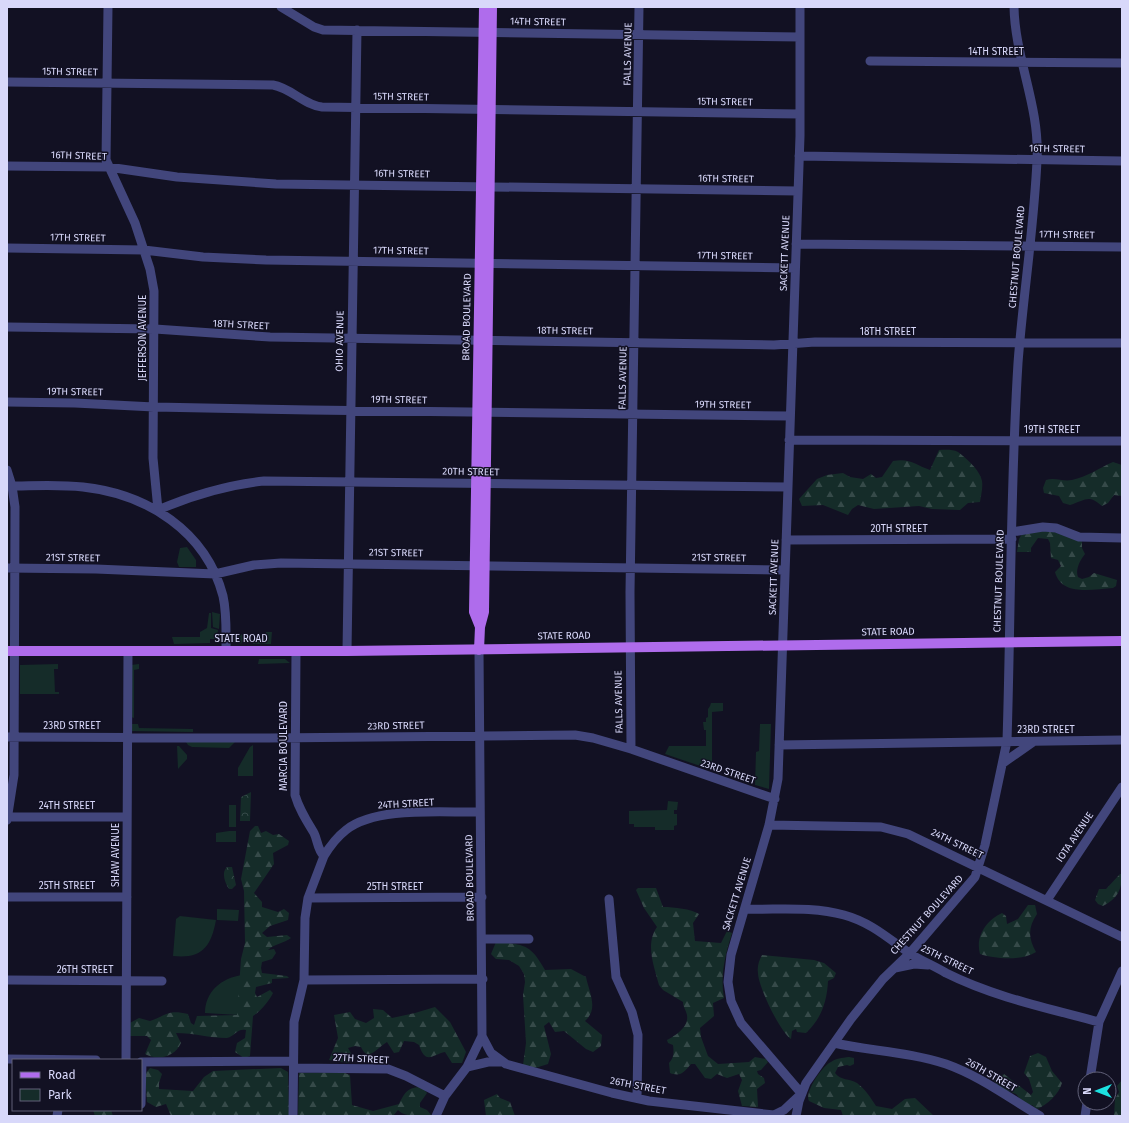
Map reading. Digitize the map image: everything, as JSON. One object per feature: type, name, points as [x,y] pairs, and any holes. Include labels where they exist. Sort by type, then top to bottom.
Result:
[{"type":"main road","name":"BROAD BOULEVARD","points":[[484,7],[488,32]]},
{"type":"main road","name":"BROAD BOULEVARD","points":[[479,650],[480,627],[474,612],[480,566],[488,32],[492,7]]},
{"type":"main road","name":"STATE ROAD","points":[[11,651],[479,650],[1122,641]]},
{"type":"street","name":"JEFFERSON AVENUE","points":[[108,7],[105,146],[108,168],[135,223],[153,284],[155,329],[153,458],[158,510]]},
{"type":"street","name":"14TH STREET","points":[[282,7],[319,29],[800,37]]},
{"type":"street","name":"FALLS AVENUE","points":[[631,749],[630,568],[639,7]]},
{"type":"street","name":"SACKETT AVENUE","points":[[800,7],[800,114],[796,268],[778,779],[769,826],[728,968],[728,982],[731,1000],[741,1023],[801,1093]]},
{"type":"street","name":"CHESTNUT BOULEVARD","points":[[801,1093],[816,1068],[866,1000],[910,953],[972,881],[979,867],[1003,763],[1007,741],[1008,642],[1020,343],[1037,160],[1035,116],[1018,44],[1014,7]]},
{"type":"street","name":"OHIO AVENUE","points":[[348,651],[357,30]]},
{"type":"street","name":"14TH STREET","points":[[870,61],[1122,63]]},
{"type":"street","name":"15TH STREET","points":[[7,82],[273,85],[318,106],[355,108],[800,114]]},
{"type":"street","name":"16TH STREET","points":[[799,156],[1122,161]]},
{"type":"street","name":"16TH STREET","points":[[7,166],[108,168],[177,177],[226,181],[354,185],[798,192]]},
{"type":"street","name":"17TH STREET","points":[[796,244],[1122,247]]},
{"type":"street","name":"17TH STREET","points":[[7,248],[144,250],[246,260],[796,268]]},
{"type":"street","name":"18TH STREET","points":[[7,326],[155,329],[247,337],[483,341],[793,344],[807,342],[1122,343]]},
{"type":"street","name":"19TH STREET","points":[[7,402],[75,403],[154,407],[482,413],[790,416]]},
{"type":"street","name":"19TH STREET","points":[[789,440],[1122,441]]},
{"type":"street","points":[[7,470],[15,506],[11,568],[11,737],[14,775],[7,818]]},
{"type":"street","name":"20TH STREET","points":[[158,510],[200,493],[241,483],[282,480],[788,487]]},
{"type":"street","points":[[10,486],[68,486],[119,494],[158,510],[178,524],[194,540],[215,574],[225,606],[226,651]]},
{"type":"street","name":"20TH STREET","points":[[786,540],[1012,535],[1043,527],[1056,528],[1084,538],[1122,538]]},
{"type":"street","name":"21ST STREET","points":[[11,568],[215,574],[272,563],[785,570]]},
{"type":"street","name":"BROAD BOULEVARD","points":[[436,1116],[445,1096],[467,1067],[482,1036],[483,939],[480,812],[479,650]]},
{"type":"street","name":"SHAW AVENUE","points":[[126,1059],[128,651]]},
{"type":"street","name":"MARCIA BOULEVARD","points":[[296,651],[295,795],[304,818],[316,837],[319,851],[324,856]]},
{"type":"street","name":"23RD STREET","points":[[11,737],[295,738],[575,735],[594,738],[631,749],[774,799]]},
{"type":"street","name":"23RD STREET","points":[[779,745],[1122,740]]},
{"type":"street","points":[[1003,763],[1034,741]]},
{"type":"street","name":"IOTA AVENUE","points":[[1047,900],[1122,787]]},
{"type":"street","name":"24TH STREET","points":[[324,856],[336,838],[346,829],[368,818],[386,814],[480,812]]},
{"type":"street","name":"24TH STREET","points":[[7,818],[127,817]]},
{"type":"street","name":"24TH STREET","points":[[769,826],[885,828],[913,836],[1122,937]]},
{"type":"street","points":[[293,1116],[294,1022],[304,980],[305,918],[308,898],[324,856]]},
{"type":"street","name":"25TH STREET","points":[[308,898],[482,896]]},
{"type":"street","name":"25TH STREET","points":[[7,897],[127,898]]},
{"type":"street","points":[[609,899],[616,977],[632,1012],[638,1035],[637,1098]]},
{"type":"street","name":"25TH STREET","points":[[745,908],[817,910],[844,915],[880,931],[910,953],[970,983],[997,993],[1099,1022]]},
{"type":"street","points":[[483,939],[529,939]]},
{"type":"street","points":[[894,969],[914,964],[932,965]]},
{"type":"street","points":[[1091,1071],[1099,1022],[1122,971]]},
{"type":"street","points":[[304,980],[483,979]]},
{"type":"street","name":"26TH STREET","points":[[7,980],[162,981]]},
{"type":"street","points":[[482,1036],[491,1053],[501,1062]]},
{"type":"street","name":"26TH STREET","points":[[834,1043],[910,1055],[946,1064],[978,1078],[1040,1116]]},
{"type":"street","name":"27TH STREET","points":[[142,1062],[294,1065],[388,1070],[406,1076],[445,1096]]},
{"type":"street","name":"26TH STREET","points":[[467,1067],[488,1062],[501,1062],[637,1098],[776,1115],[784,1110],[801,1093]]},
{"type":"street","points":[[796,1116],[801,1093]]},
{"type":"green space","points":[[939,450],[951,450],[958,452],[976,469],[982,481],[980,502],[968,503],[960,510],[932,509],[919,506],[874,509],[858,505],[852,509],[848,515],[823,505],[802,506],[799,499],[817,479],[827,475],[843,473],[850,477],[863,479],[871,474],[876,478],[882,477],[893,461],[899,460],[913,462],[930,470]]},
{"type":"green space","points":[[1113,462],[1122,465],[1122,496],[1114,495],[1108,503],[1102,506],[1090,499],[1070,505],[1063,503],[1059,496],[1044,493],[1043,488],[1046,480],[1077,479]]},
{"type":"green space","points":[[1047,530],[1082,540],[1082,548],[1085,554],[1078,565],[1078,577],[1082,579],[1089,577],[1094,573],[1117,580],[1116,586],[1113,588],[1079,590],[1064,585],[1059,580],[1055,572],[1061,566],[1058,560],[1051,558],[1050,543],[1048,539],[1038,538],[1031,548],[1031,552],[1017,552],[1019,539],[1022,534]]},
{"type":"green space","points":[[187,547],[196,560],[196,567],[179,567],[177,562],[180,548]]},
{"type":"green space","points":[[212,612],[220,614],[219,629],[213,627]]},
{"type":"green space","points":[[209,613],[211,613],[211,628],[218,630],[217,639],[210,639],[210,643],[174,644],[172,637],[200,637],[200,632],[207,628]]},
{"type":"green space","points":[[266,632],[272,632],[271,644],[253,644],[252,641],[243,640],[241,644],[232,639],[232,634],[241,634],[247,639],[265,639]]},
{"type":"green space","points":[[259,659],[285,659],[290,663],[258,664]]},
{"type":"green space","points":[[58,664],[58,669],[54,669],[55,692],[59,692],[59,694],[20,694],[20,665]]},
{"type":"green space","points":[[139,664],[139,669],[134,670],[134,718],[131,717],[131,665]]},
{"type":"green space","points":[[711,703],[723,703],[723,711],[712,712],[712,770],[665,754],[669,746],[706,746],[706,730],[704,730],[703,722],[706,722],[706,718],[708,717],[708,709]]},
{"type":"green space","points":[[130,724],[138,724],[139,728],[193,729],[193,732],[130,731]]},
{"type":"green space","points":[[760,724],[771,724],[769,789],[755,785],[756,752],[759,751]]},
{"type":"green space","points":[[186,742],[235,742],[229,748],[192,747]]},
{"type":"green space","points":[[253,745],[253,776],[238,776],[238,768],[250,747]]},
{"type":"green space","points":[[177,746],[179,746],[187,755],[187,759],[178,769]]},
{"type":"green space","points":[[251,792],[250,821],[240,821],[241,797]]},
{"type":"green space","points":[[668,801],[678,802],[677,810],[674,810],[674,814],[677,814],[677,825],[674,826],[674,830],[655,830],[655,827],[634,827],[634,824],[629,824],[629,811],[667,810]]},
{"type":"green space","points":[[229,805],[236,805],[236,827],[229,827]]},
{"type":"green space","points":[[255,826],[258,826],[261,833],[266,831],[273,835],[279,834],[289,841],[288,845],[273,853],[274,864],[254,893],[262,902],[262,907],[278,912],[284,909],[289,913],[288,920],[270,926],[262,933],[267,937],[287,935],[291,938],[273,946],[268,950],[274,949],[276,953],[272,959],[262,962],[261,968],[262,973],[287,976],[289,978],[272,979],[272,983],[256,987],[255,993],[257,997],[270,990],[273,993],[264,1006],[253,1016],[250,1056],[244,1058],[235,1052],[237,1043],[245,1038],[246,1030],[240,1030],[227,1038],[176,1033],[181,1043],[175,1052],[161,1057],[145,1054],[151,1040],[147,1036],[129,1036],[128,1024],[139,1018],[150,1021],[168,1013],[176,1012],[188,1014],[191,1023],[194,1025],[197,1016],[237,1015],[241,959],[245,943],[244,891],[241,879],[250,831]]},
{"type":"green space","points":[[236,831],[236,842],[216,842],[216,833]]},
{"type":"green space","points":[[227,867],[232,867],[236,885],[232,889],[229,889],[224,878],[224,872]]},
{"type":"green space","points":[[1120,874],[1122,874],[1121,885],[1118,893],[1112,900],[1103,906],[1098,904],[1095,900],[1099,889],[1106,889]]},
{"type":"green space","points":[[638,888],[656,888],[663,907],[672,907],[699,914],[693,923],[695,941],[721,943],[727,931],[732,933],[724,966],[724,998],[713,1003],[714,1016],[700,1028],[701,1037],[708,1056],[718,1064],[749,1062],[755,1057],[766,1059],[768,1062],[761,1070],[757,1071],[758,1074],[764,1078],[765,1083],[757,1089],[758,1107],[742,1106],[738,1091],[742,1080],[739,1074],[727,1078],[717,1074],[711,1079],[705,1078],[695,1064],[691,1064],[680,1074],[670,1073],[669,1063],[673,1057],[673,1045],[668,1043],[667,1040],[684,1027],[687,1015],[683,1002],[663,990],[659,985],[653,963],[651,948],[653,934],[657,927],[644,908],[636,890]]},
{"type":"green space","points":[[1028,905],[1035,905],[1037,914],[1032,923],[1030,933],[1033,947],[1036,952],[1016,958],[993,957],[980,954],[979,941],[987,924],[1002,913],[1006,916],[1007,924],[1018,919]]},
{"type":"green space","points":[[217,909],[239,910],[238,921],[217,920]]},
{"type":"green space","points":[[180,916],[216,920],[208,944],[198,953],[173,956],[176,919]]},
{"type":"green space","points":[[496,942],[526,947],[536,955],[545,970],[571,969],[586,977],[591,994],[592,1006],[589,1016],[585,1021],[602,1035],[601,1046],[593,1052],[586,1049],[564,1031],[555,1032],[549,1022],[544,1026],[551,1054],[548,1064],[532,1069],[523,1065],[526,1043],[523,995],[525,982],[524,974],[519,966],[509,960],[496,959],[491,954]]},
{"type":"green space","points":[[762,955],[814,960],[824,963],[836,973],[834,978],[828,981],[825,1003],[816,1022],[806,1033],[797,1032],[796,1029],[792,1031],[791,1039],[781,1028],[766,998],[759,979],[758,966]]},
{"type":"green space","points":[[242,975],[241,1010],[238,1015],[205,1013],[208,999],[216,987],[227,979]]},
{"type":"green space","points":[[435,1007],[450,1022],[466,1052],[462,1063],[452,1063],[445,1052],[427,1057],[424,1055],[419,1045],[414,1042],[404,1041],[399,1052],[394,1053],[387,1042],[370,1054],[364,1052],[361,1047],[355,1046],[348,1048],[353,1057],[349,1063],[329,1060],[338,1038],[334,1015],[350,1012],[355,1019],[366,1023],[374,1018],[373,1009],[383,1010],[392,1018]]},
{"type":"green space","points":[[1038,1053],[1046,1057],[1052,1071],[1062,1083],[1052,1099],[1037,1109],[1032,1105],[1027,1107],[1016,1094],[1000,1088],[993,1080],[1004,1074],[1031,1095],[1033,1092],[1029,1079],[1024,1073],[1030,1056]]},
{"type":"green space","points":[[839,1058],[854,1058],[854,1064],[850,1066],[847,1065],[838,1067],[835,1073],[837,1076],[857,1083],[876,1106],[892,1109],[905,1099],[915,1098],[934,1116],[843,1116],[841,1110],[824,1108],[809,1101],[808,1097],[811,1086],[827,1064]]},
{"type":"green space","points":[[150,1068],[158,1070],[162,1074],[159,1089],[193,1091],[204,1077],[213,1071],[281,1068],[288,1072],[289,1116],[171,1116],[166,1104],[156,1107],[147,1102],[145,1074]]},
{"type":"green space","points":[[342,1072],[350,1075],[352,1105],[373,1111],[399,1104],[403,1096],[410,1089],[422,1087],[427,1093],[420,1103],[420,1107],[427,1110],[432,1116],[409,1115],[401,1113],[398,1110],[393,1116],[298,1116],[299,1073]]},
{"type":"green space","points":[[1122,1080],[1122,1116],[1114,1116],[1114,1111],[1117,1111],[1117,1096],[1119,1092],[1117,1086]]},
{"type":"green space","points":[[497,1094],[500,1098],[510,1102],[515,1116],[486,1116],[484,1100]]},
{"type":"green space","points":[[93,1111],[111,1111],[113,1116],[95,1116]]}]
